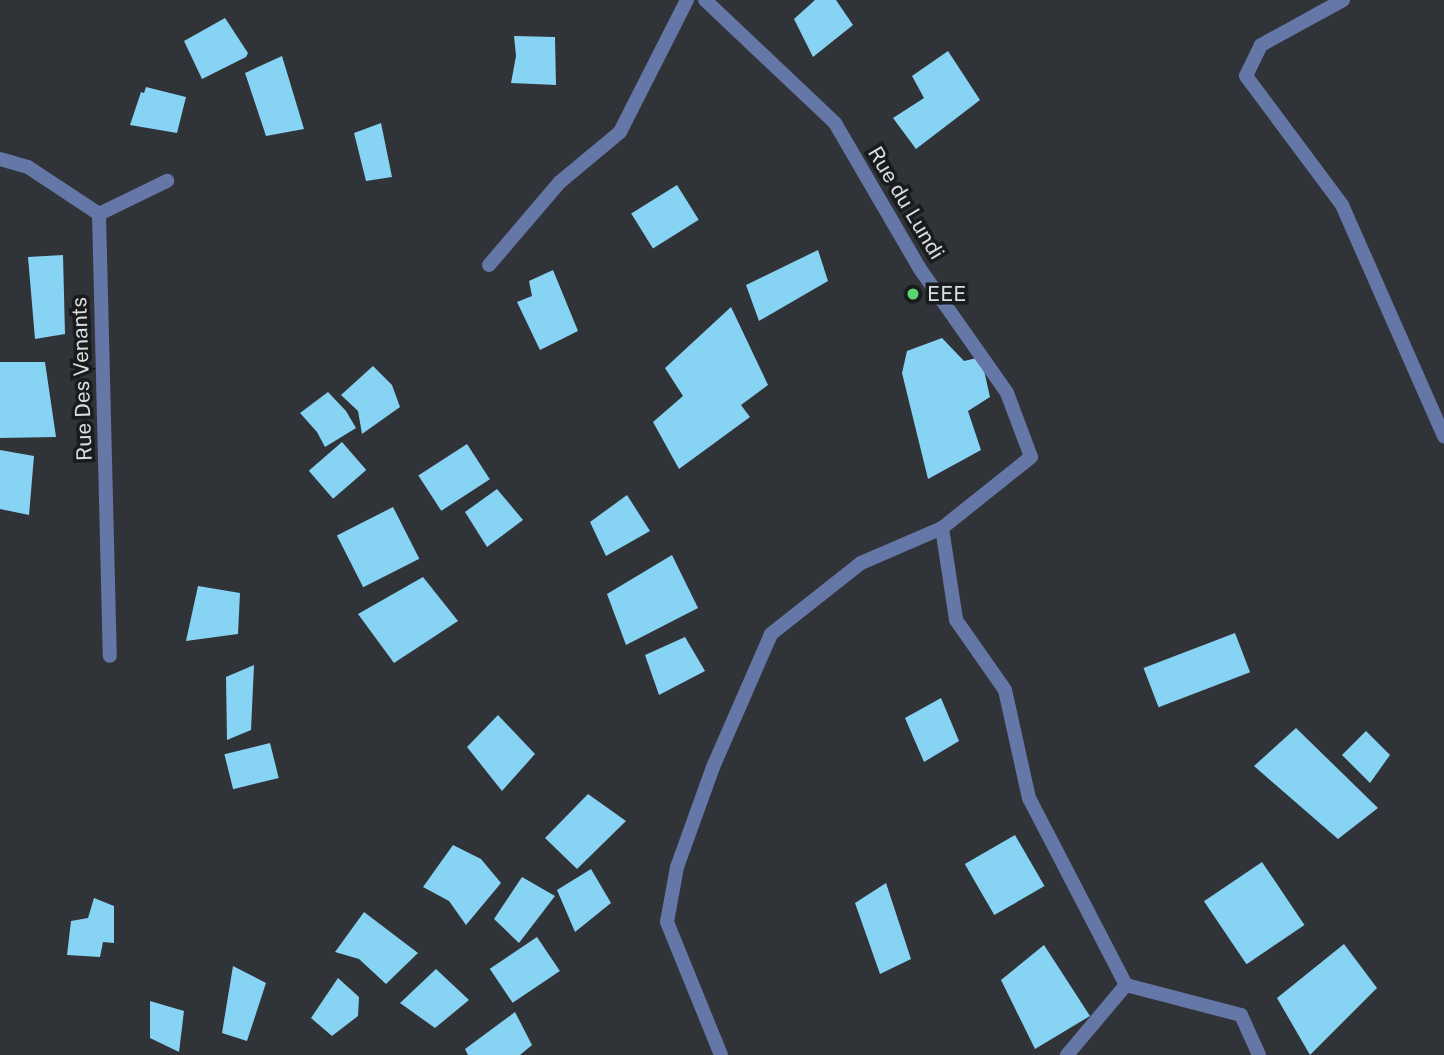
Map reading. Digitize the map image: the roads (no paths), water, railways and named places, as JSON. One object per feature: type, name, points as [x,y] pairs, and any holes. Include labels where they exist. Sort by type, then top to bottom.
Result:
[{"type":"street","points":[[489,265],[560,182],[620,132],[687,0]]},
{"type":"street","name":"Rue du Lundi","points":[[705,0],[835,123],[920,269],[1007,393],[1031,457],[942,528]]},
{"type":"street","points":[[1343,0],[1261,45],[1246,76],[1342,205],[1444,436]]},
{"type":"street","points":[[0,159],[28,167],[99,214],[167,181]]},
{"type":"street","name":"Rue Des Venants","points":[[99,214],[110,656]]},
{"type":"street","points":[[721,1055],[667,922],[677,867],[713,767],[771,634],[861,563],[942,528],[956,620],[1005,690],[1029,798],[1126,985],[1241,1015],[1259,1055]]},
{"type":"street","points":[[1066,1055],[1126,985]]},
{"type":"place","name":"EEE","points":[[913,294]]}]
